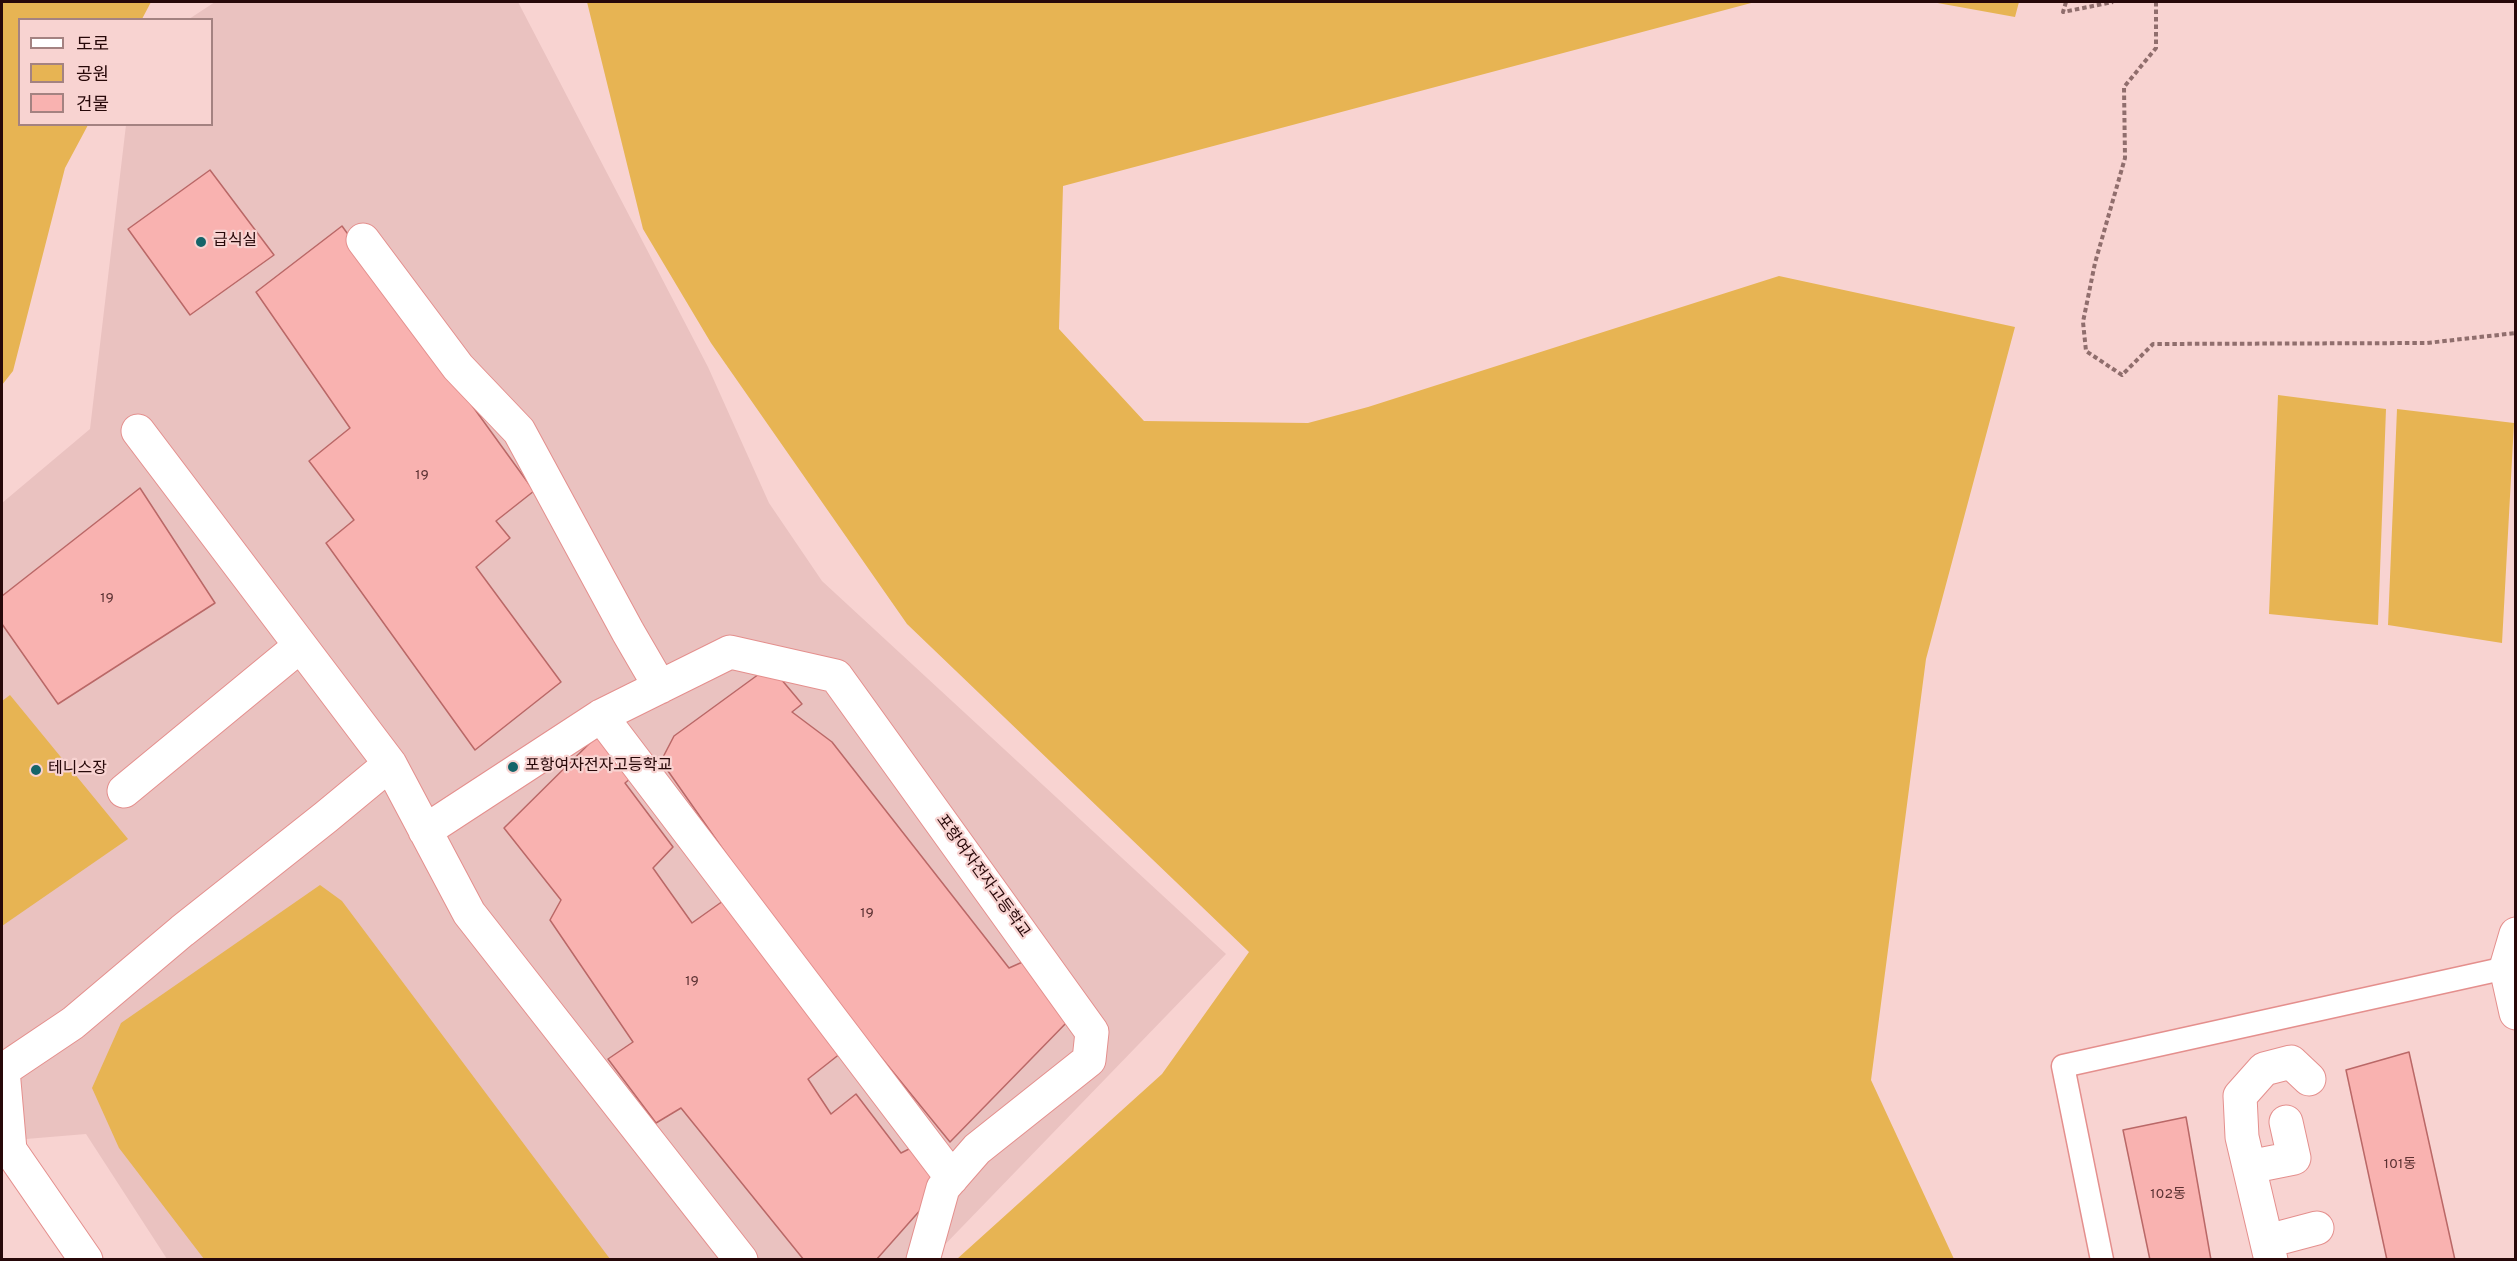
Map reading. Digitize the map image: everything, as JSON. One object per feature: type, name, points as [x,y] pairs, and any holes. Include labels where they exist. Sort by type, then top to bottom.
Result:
[{"type":"street","points":[[363,240],[458,367],[519,430],[660,687]]},
{"type":"street","points":[[138,431],[390,764],[469,913],[741,1260]]},
{"type":"street","points":[[124,791],[300,646]]},
{"type":"street","name":"포항여자전자고등학교","points":[[425,831],[601,716],[730,652],[837,676],[1092,1032],[1089,1060],[977,1149],[943,1188],[923,1260]]},
{"type":"street","points":[[601,716],[952,1178]]},
{"type":"street","points":[[86,1260],[10,1150],[3,1070],[73,1023],[182,931],[390,764]]},
{"type":"street","points":[[2516,934],[2506,968],[2516,1013]]},
{"type":"street","points":[[2309,1079],[2291,1062],[2264,1069],[2240,1096],[2242,1137],[2269,1250],[2317,1228]]},
{"type":"street","points":[[2249,1167],[2294,1158],[2286,1122]]},
{"type":"lane","points":[[2102,1260],[2063,1066],[2506,968]]},
{"type":"path","points":[[2066,2],[2063,12],[2113,2]]},
{"type":"path","points":[[2156,2],[2156,48],[2124,87],[2125,158],[2091,283],[2083,322],[2086,351],[2122,375],[2152,344],[2427,343],[2516,333]]},
{"type":"shaded area","name":"포항여자전자고등학교","points":[[215,2],[518,2],[708,367],[769,503],[822,581],[1226,954],[931,1259],[167,1259],[86,1134],[2,1141],[2,503],[90,429],[126,126],[213,126],[213,18],[191,18]]},
{"type":"green space","points":[[2,2],[151,2],[143,18],[18,18],[18,126],[87,126],[65,168],[13,371],[2,385]]},
{"type":"green space","points":[[587,2],[1755,2],[1063,186],[1059,329],[1144,421],[1308,423],[1368,407],[1779,276],[2015,327],[1926,659],[1871,1080],[1954,1259],[957,1259],[1162,1074],[1249,952],[907,624],[711,343],[643,229]]},
{"type":"green space","points":[[1932,2],[2019,2],[2015,17]]},
{"type":"green space","points":[[2278,395],[2386,409],[2378,625],[2269,614]]},
{"type":"green space","points":[[2397,409],[2514,423],[2502,643],[2388,625]]},
{"type":"green space","name":"테니스장","points":[[10,695],[128,839],[2,926],[2,701]]},
{"type":"green space","points":[[320,885],[342,901],[610,1259],[204,1259],[119,1148],[92,1088],[121,1023]]},
{"type":"building","name":"급식실","points":[[210,170],[274,255],[190,315],[128,229]]},
{"type":"building","points":[[342,226],[534,491],[496,521],[510,538],[476,567],[561,682],[475,750],[326,543],[354,520],[309,461],[350,428],[256,292]]},
{"type":"building","points":[[140,488],[215,603],[58,704],[2,624],[2,596]]},
{"type":"building","points":[[770,666],[802,704],[792,712],[832,742],[1009,968],[1027,960],[1070,1019],[950,1142],[793,949],[661,761],[674,736]]},
{"type":"building","points":[[602,731],[636,774],[625,783],[673,847],[653,868],[692,923],[730,896],[841,1053],[808,1079],[831,1114],[856,1094],[901,1153],[919,1144],[946,1181],[876,1260],[804,1260],[681,1108],[656,1123],[608,1059],[633,1042],[550,920],[561,900],[504,828]]},
{"type":"building","points":[[2409,1052],[2455,1260],[2387,1260],[2346,1070]]},
{"type":"building","points":[[2186,1117],[2211,1260],[2150,1260],[2123,1130]]},
{"type":"place","name":"급식실","points":[[201,242]]},
{"type":"place","name":"포항여자전자고등학교","points":[[513,767]]},
{"type":"place","name":"테니스장","points":[[36,770]]}]
